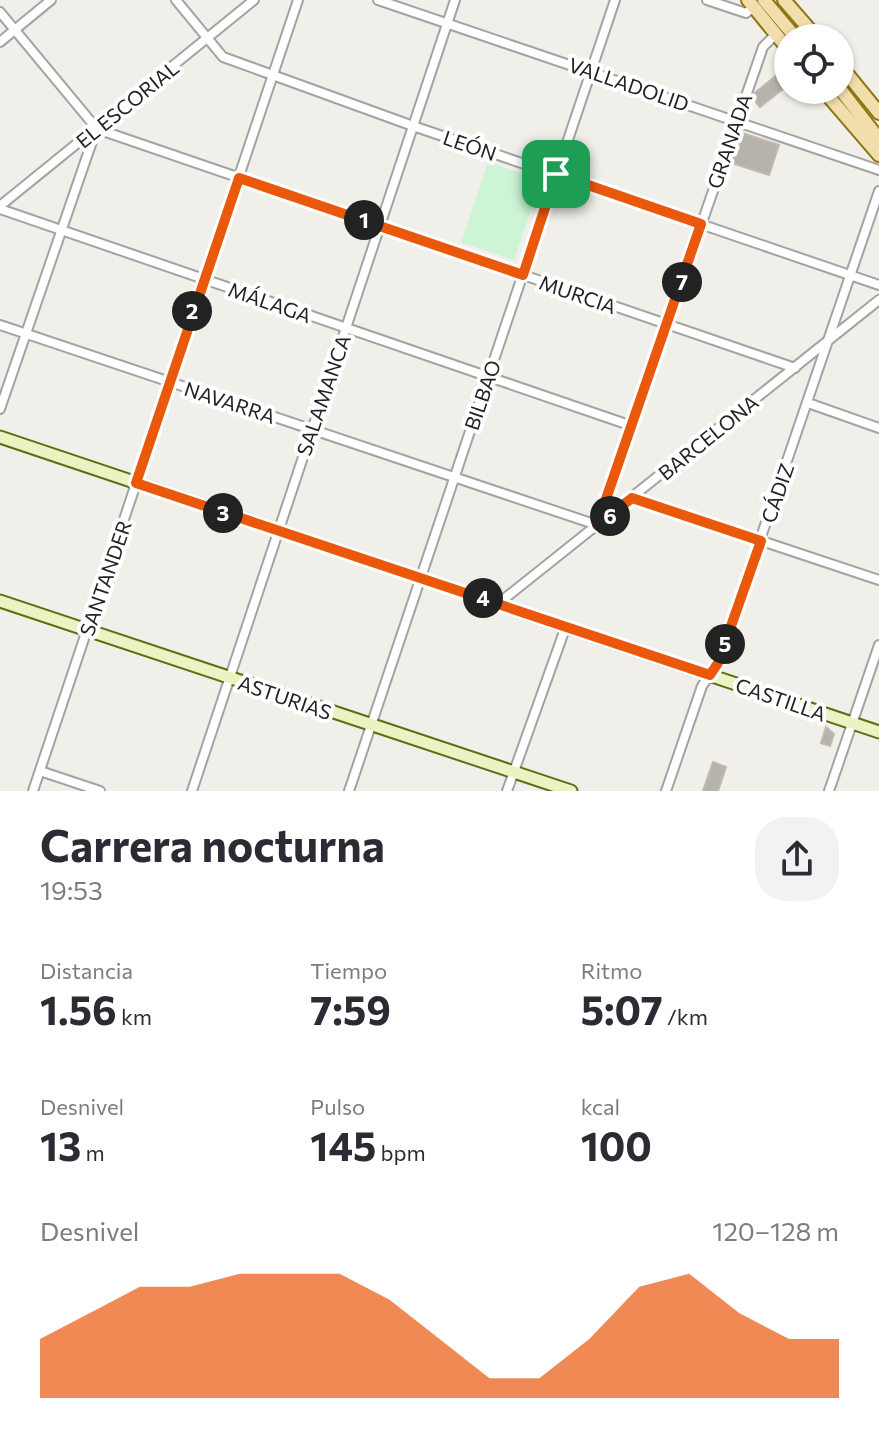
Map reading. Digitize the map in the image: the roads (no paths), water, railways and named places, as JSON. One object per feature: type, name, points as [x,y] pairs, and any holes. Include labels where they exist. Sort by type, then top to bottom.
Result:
[{"type":"main road","points":[[784,0],[805,24]]},
{"type":"main road","points":[[755,2],[774,31]]},
{"type":"main road","points":[[755,2],[780,24]]},
{"type":"main road","points":[[854,82],[879,113]]},
{"type":"main road","points":[[835,104],[879,155]]},
{"type":"main road","points":[[852,104],[879,139]]},
{"type":"street","points":[[0,42],[51,0]]},
{"type":"street","name":"LEÓN","points":[[176,0],[223,57],[413,126],[879,285]]},
{"type":"street","name":"EL ESCORIAL","points":[[0,208],[254,0]]},
{"type":"street","name":"SANTANDER","points":[[33,791],[298,0]]},
{"type":"street","name":"VALLADOLID","points":[[378,0],[879,170]]},
{"type":"street","name":"SALAMANCA","points":[[192,791],[455,0]]},
{"type":"street","name":"BILBAO","points":[[349,791],[615,0]]},
{"type":"street","points":[[707,0],[746,13],[755,2]]},
{"type":"street","points":[[0,12],[97,129],[0,409]]},
{"type":"street","name":"GRANADA","points":[[597,525],[736,120],[763,47],[774,36]]},
{"type":"street","name":"MURCIA","points":[[97,129],[795,368]]},
{"type":"street","name":"CÁDIZ","points":[[666,791],[702,686],[718,663],[853,276],[879,191]]},
{"type":"street","name":"MÁLAGA","points":[[0,208],[632,426]]},
{"type":"street","name":"BARCELONA","points":[[499,603],[879,300]]},
{"type":"street","name":"NAVARRA","points":[[0,325],[597,525]]},
{"type":"street","points":[[808,403],[879,428]]},
{"type":"street","name":"CASTILLA","points":[[0,437],[879,732]]},
{"type":"street","points":[[632,498],[879,580]]},
{"type":"street","name":"ASTURIAS","points":[[0,601],[571,791]]},
{"type":"street","points":[[507,791],[566,626]]},
{"type":"street","points":[[829,791],[879,645]]},
{"type":"street","points":[[40,771],[100,791]]}]
